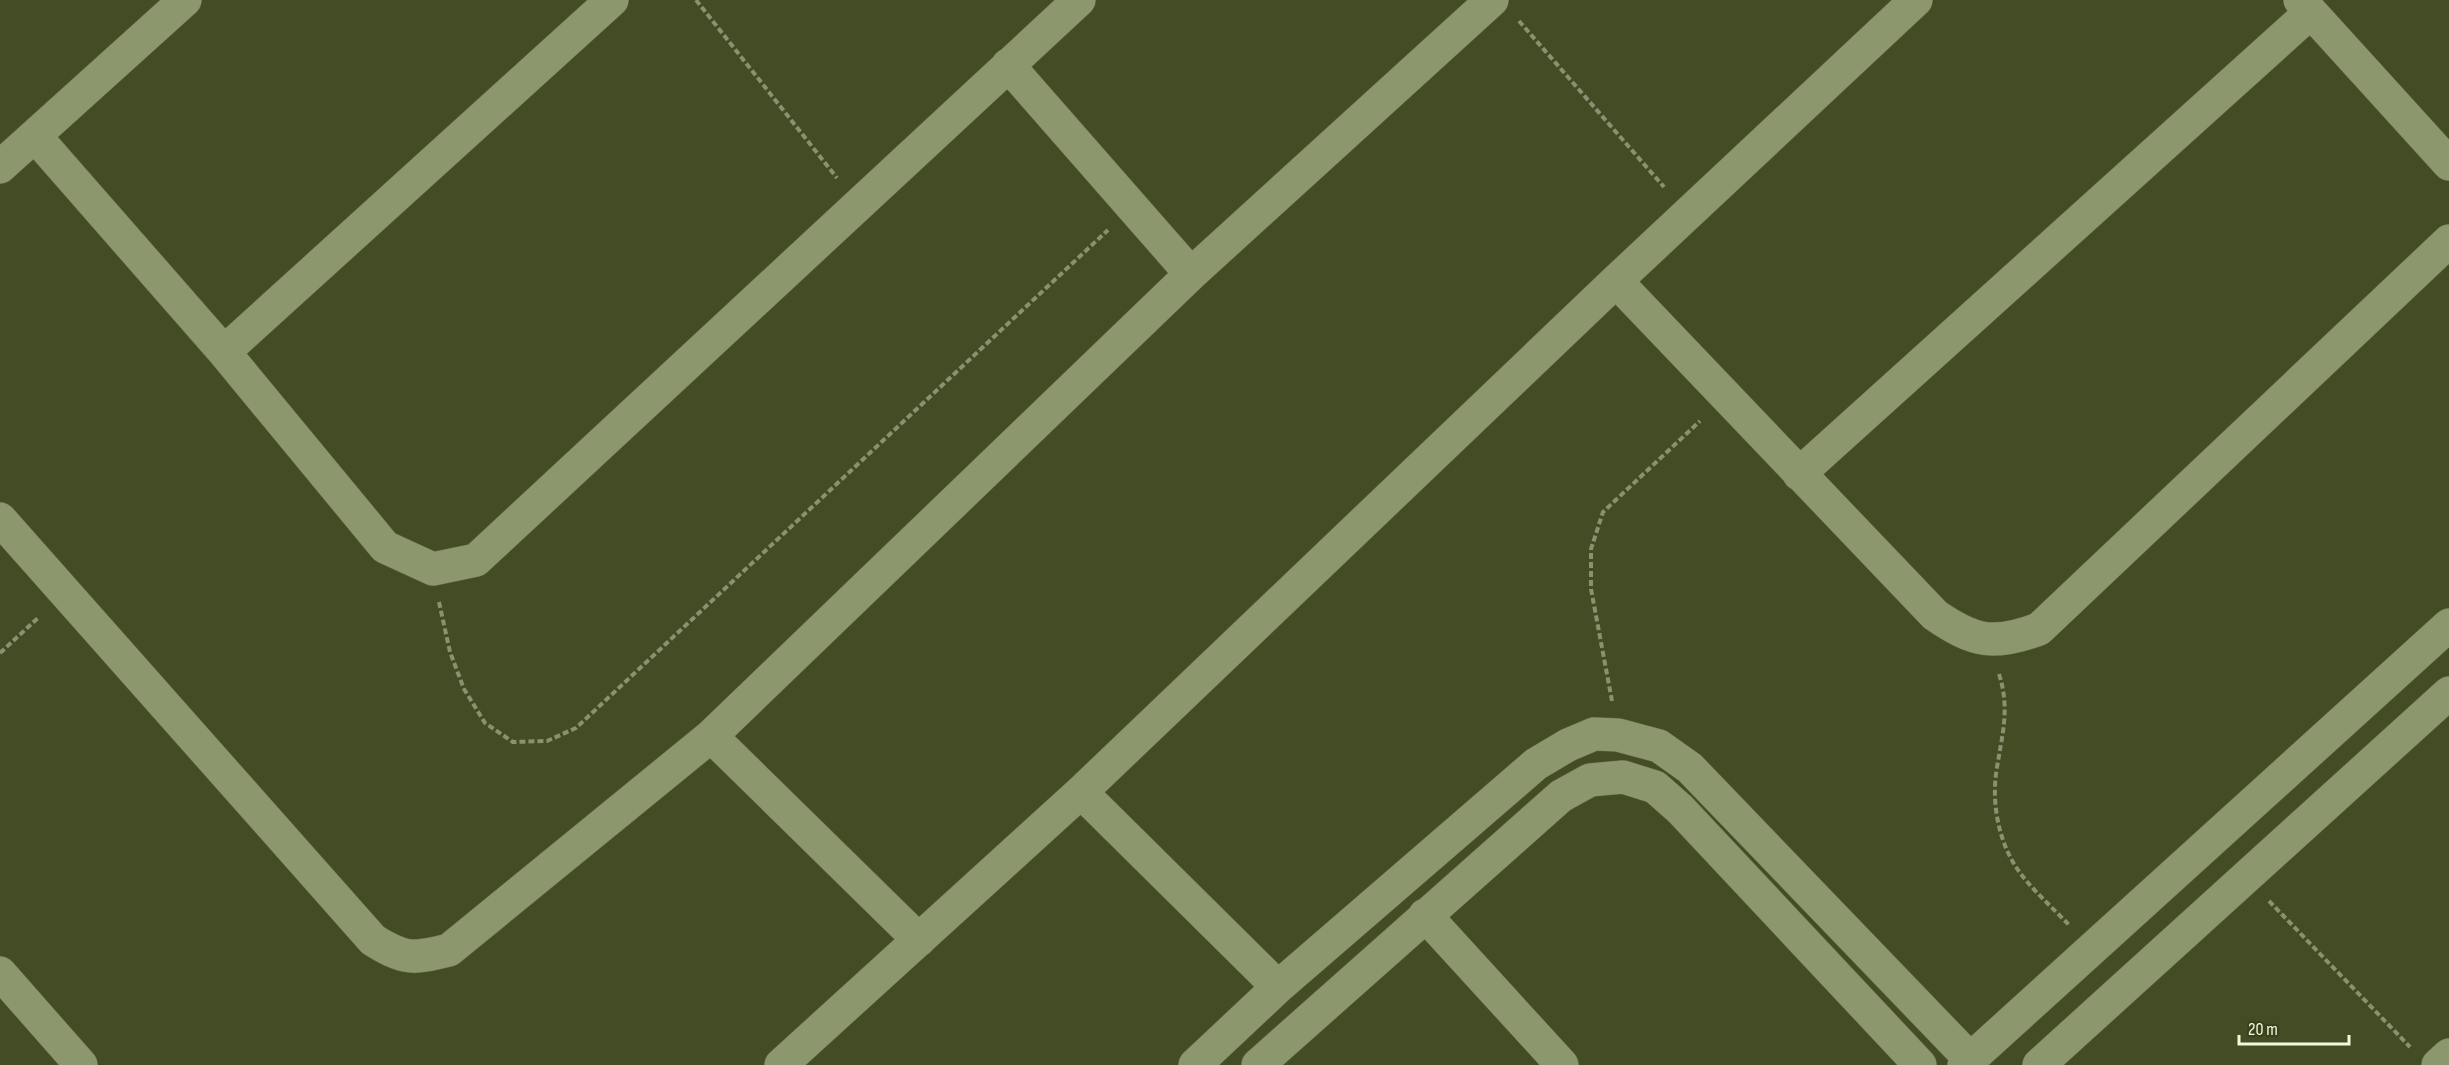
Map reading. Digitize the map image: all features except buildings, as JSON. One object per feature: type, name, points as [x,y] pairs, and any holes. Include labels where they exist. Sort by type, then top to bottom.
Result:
[{"type":"street","points":[[0,168],[185,0]]},
{"type":"street","points":[[224,351],[612,0]]},
{"type":"street","points":[[35,136],[224,351],[385,547],[433,569],[476,560],[1079,0]]},
{"type":"street","points":[[781,1065],[1081,792],[1616,281],[1916,0]]},
{"type":"street","points":[[1799,474],[2306,6],[2449,164]]},
{"type":"street","points":[[0,519],[373,940],[393,953],[417,958],[449,950],[711,736],[1191,274],[1504,9]]},
{"type":"street","points":[[1008,65],[1191,274]]},
{"type":"street","points":[[1616,281],[1935,615],[1960,632],[1989,640],[2015,638],[2039,629],[2449,241]]},
{"type":"street","points":[[1195,1065],[1278,987],[1536,764],[1568,745],[1594,734],[1618,735],[1659,746],[1690,768],[1967,1062],[2449,625]]},
{"type":"street","points":[[2039,1065],[2449,693]]},
{"type":"street","points":[[711,736],[919,940]]},
{"type":"street","points":[[1258,1065],[1561,796],[1590,780],[1623,777],[1654,787],[1680,809],[1920,1065]]},
{"type":"street","points":[[1081,792],[1278,987]]},
{"type":"street","points":[[1425,915],[1562,1065]]},
{"type":"street","points":[[2128,918],[2162,953]]},
{"type":"street","points":[[0,973],[81,1065]]},
{"type":"street","points":[[2438,1065],[2449,1055]]},
{"type":"path","points":[[696,0],[858,204]]},
{"type":"path","points":[[1504,9],[1688,215]]},
{"type":"path","points":[[433,569],[450,652],[464,689],[485,723],[513,742],[547,741],[576,728],[1132,207]]},
{"type":"path","points":[[1618,735],[1591,589],[1591,549],[1603,512],[1726,395]]},
{"type":"path","points":[[0,653],[66,593]]},
{"type":"path","points":[[1989,640],[2002,684],[2005,730],[1996,776],[1998,827],[2016,867],[2092,950]]},
{"type":"path","points":[[2246,877],[2410,1048]]}]
